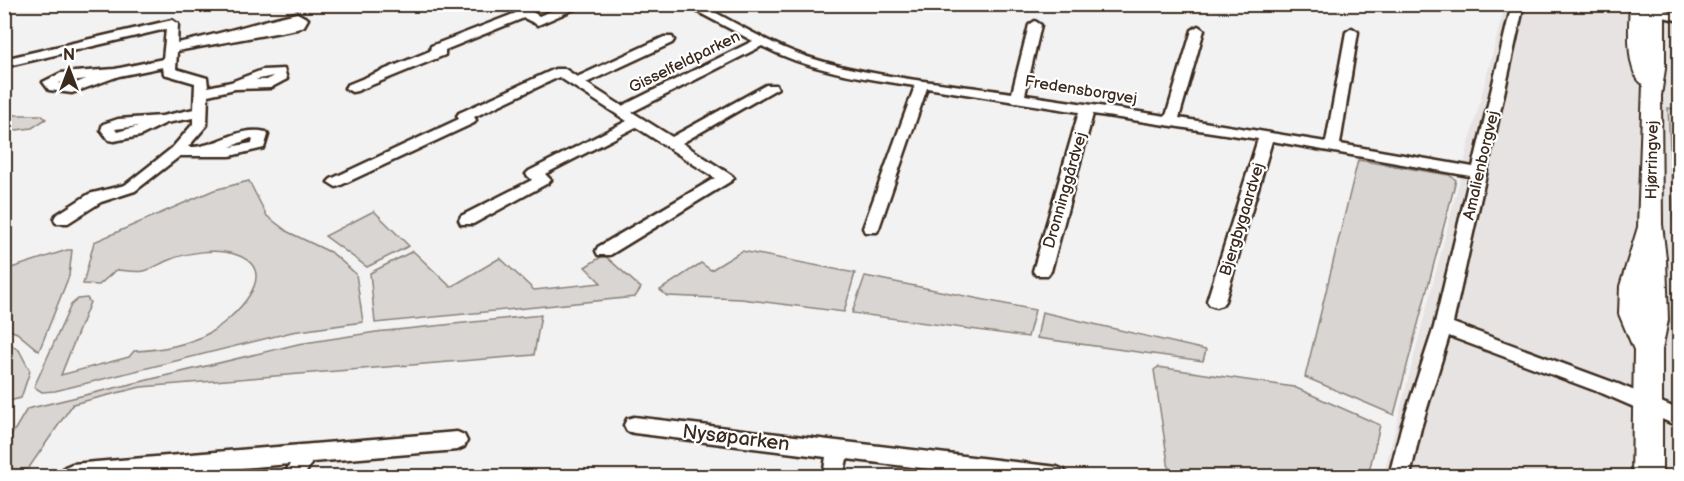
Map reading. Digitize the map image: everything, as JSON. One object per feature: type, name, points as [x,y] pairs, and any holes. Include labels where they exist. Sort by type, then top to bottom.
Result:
[{"type":"main road","name":"Hjørringvej","points":[[1647,7],[1637,45],[1651,96],[1650,224],[1635,276],[1632,314],[1648,350],[1647,477]]},
{"type":"street","points":[[510,4],[538,21],[580,4]]},
{"type":"street","name":"Fredensborgvej","points":[[690,4],[761,42],[809,62],[848,72],[1266,136],[1478,173]]},
{"type":"street","name":"Amalienborgvej","points":[[1399,477],[1411,428],[1443,327],[1518,4]]},
{"type":"street","points":[[1616,4],[1647,7],[1680,17]]},
{"type":"street","points":[[352,88],[440,52],[435,49],[525,14]]},
{"type":"street","points":[[115,73],[223,36],[255,26],[293,18],[302,19],[300,23],[293,26],[235,38],[223,36]]},
{"type":"street","points":[[4,63],[172,24],[169,71],[202,81],[198,129],[177,151],[130,189],[95,198],[62,219]]},
{"type":"street","points":[[1018,97],[1035,25]]},
{"type":"street","points":[[1171,122],[1198,30]]},
{"type":"street","points":[[1332,148],[1352,32]]},
{"type":"street","name":"Gisselfeldparken","points":[[577,82],[668,40]]},
{"type":"street","name":"Gisselfeldparken","points":[[622,111],[761,42]]},
{"type":"street","name":"Gisselfeldparken","points":[[336,182],[469,120],[464,116],[560,72],[726,178],[604,251]]},
{"type":"street","points":[[872,228],[922,84]]},
{"type":"street","points":[[202,92],[235,85]]},
{"type":"street","points":[[671,143],[771,88]]},
{"type":"street","name":"Dronninggårdvej","points":[[1042,271],[1087,109]]},
{"type":"street","points":[[162,120],[201,111]]},
{"type":"street","name":"Gisselfeldparken","points":[[467,220],[543,180],[534,174],[637,121]]},
{"type":"street","name":"Bjergbygaardvej","points":[[1216,301],[1266,136]]},
{"type":"street","points":[[177,151],[208,151]]},
{"type":"street","points":[[1443,327],[1611,389],[1680,419]]},
{"type":"street","name":"Nysøparken","points":[[634,425],[1057,476]]},
{"type":"street","points":[[72,473],[457,441]]},
{"type":"street","points":[[833,477],[838,449]]},
{"type":"street","points":[[294,477],[305,454]]},
{"type":"shaded area","points":[[1505,5],[1679,5],[1679,110],[1668,108],[1679,332],[1679,366],[1673,401],[1679,406],[1679,476],[1383,476]]},
{"type":"shaded area","points":[[5,106],[8,107],[8,115],[41,115],[46,119],[32,128],[8,131],[10,125],[5,121]]},
{"type":"shaded area","points":[[1668,108],[1679,110],[1679,332]]},
{"type":"shaded area","points":[[1358,160],[1449,175],[1456,180],[1394,415],[1305,377]]},
{"type":"shaded area","points":[[249,181],[267,216],[288,232],[332,253],[356,274],[363,322],[292,332],[55,391],[42,392],[34,387],[71,305],[78,299],[87,298],[90,302],[61,375],[129,357],[134,351],[163,348],[191,341],[209,333],[230,318],[249,296],[255,284],[256,273],[250,263],[229,253],[212,251],[185,255],[144,271],[116,270],[99,285],[83,284],[94,242],[214,190]]},
{"type":"shaded area","points":[[374,211],[409,246],[367,267],[325,236]]},
{"type":"shaded area","points":[[72,250],[69,276],[39,351],[17,333],[5,328],[5,270]]},
{"type":"shaded area","points":[[413,251],[451,287],[500,258],[534,290],[601,283],[585,267],[604,255],[641,288],[635,297],[375,323],[370,273]]},
{"type":"shaded area","points":[[742,251],[855,273],[844,312],[741,299],[667,296],[660,290],[701,263],[711,270]]},
{"type":"shaded area","points":[[865,276],[1035,310],[1028,337],[852,313]]},
{"type":"shaded area","points":[[1042,312],[1206,350],[1203,361],[1037,338]]},
{"type":"shaded area","points":[[541,315],[534,355],[141,387],[73,404],[28,469],[5,471],[5,446],[27,409],[298,344],[376,332]]},
{"type":"shaded area","points":[[5,341],[19,350],[30,371],[21,398],[5,402]]},
{"type":"shaded area","points":[[1158,367],[1294,387],[1380,425],[1368,476],[1170,476],[1154,370]]}]
